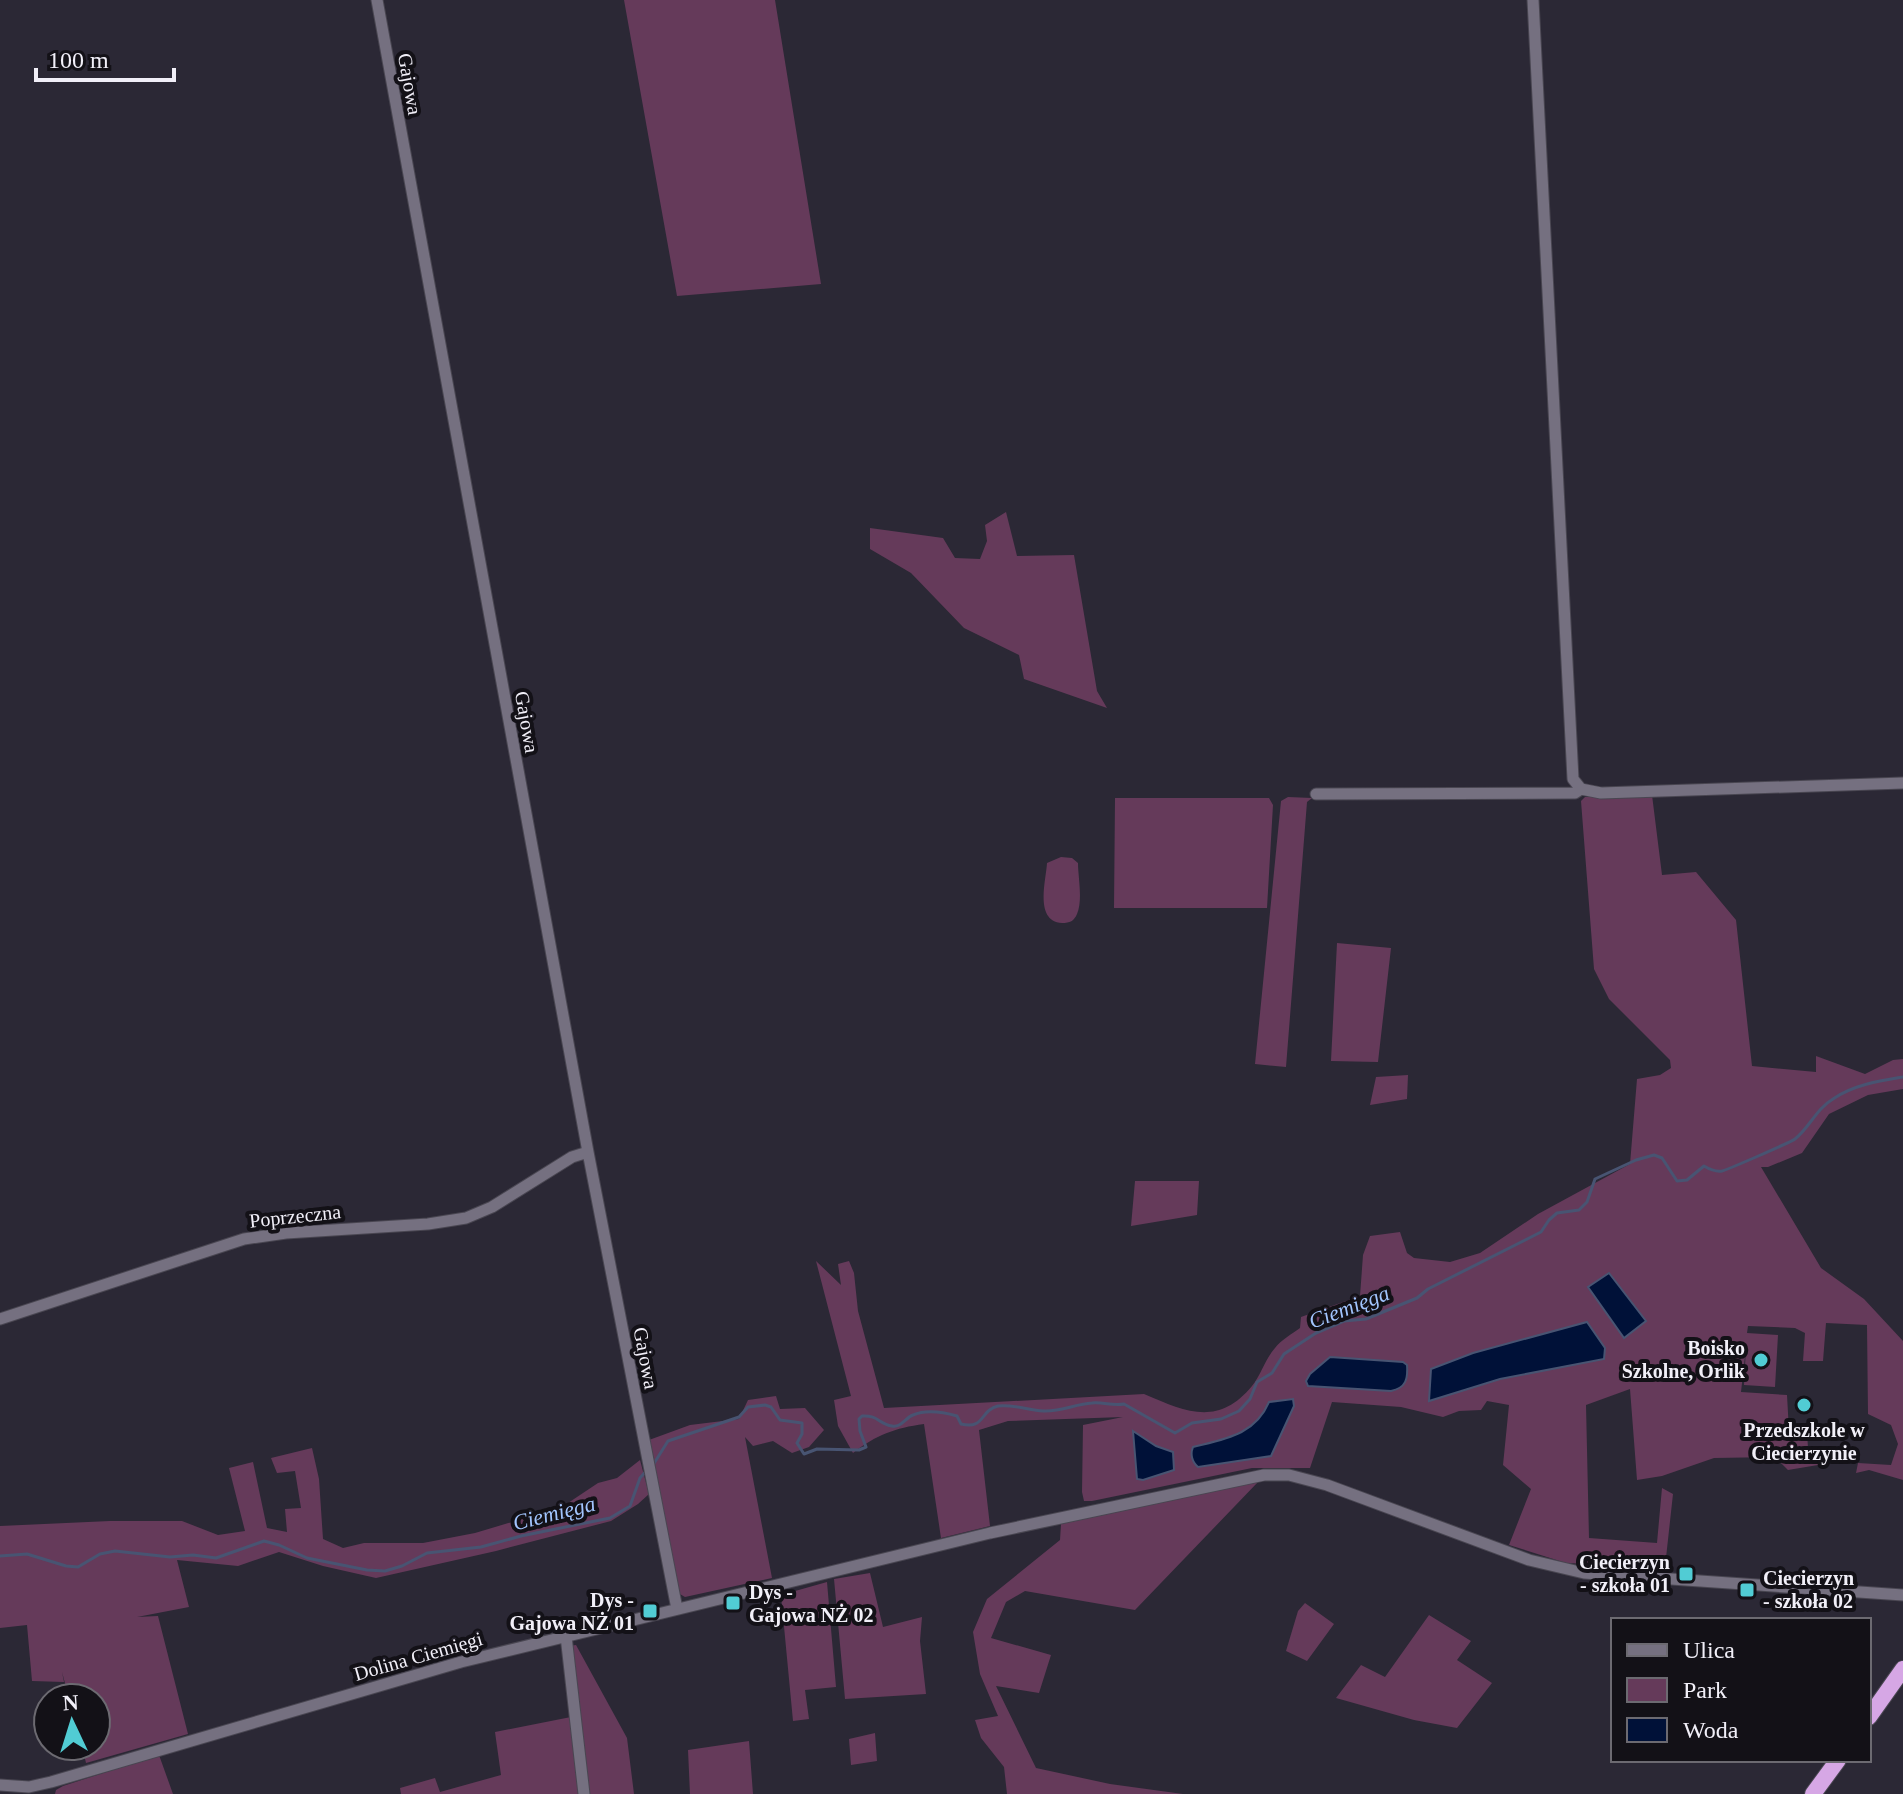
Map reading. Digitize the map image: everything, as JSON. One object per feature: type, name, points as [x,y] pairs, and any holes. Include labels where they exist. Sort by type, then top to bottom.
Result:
[{"type":"highway","points":[[1871,1714],[1903,1669]]},
{"type":"highway","points":[[1813,1794],[1837,1762]]},
{"type":"street","name":"Gajowa","points":[[377,0],[588,1152],[677,1609]]},
{"type":"street","points":[[1533,0],[1573,779],[1581,789],[1601,793],[1903,783]]},
{"type":"street","points":[[1316,794],[1575,793],[1581,789]]},
{"type":"street","name":"Poprzeczna","points":[[0,1319],[244,1239],[466,1218],[492,1207],[572,1157],[588,1152]]},
{"type":"street","name":"Dolina Ciemięgi","points":[[0,1785],[45,1789],[442,1667],[1082,1512],[1273,1474],[1327,1485],[1562,1570],[1729,1585],[1903,1595]]},
{"type":"street","points":[[566,1636],[584,1794]]},
{"type":"green space","points":[[624,0],[775,0],[821,284],[677,296]]},
{"type":"green space","points":[[1006,512],[1017,556],[1074,555],[1097,691],[1107,708],[1024,679],[1019,655],[964,628],[911,573],[870,549],[870,528],[943,538],[955,558],[980,559],[987,541],[985,525]]},
{"type":"green space","points":[[1652,795],[1662,875],[1696,872],[1736,920],[1752,1066],[1816,1072],[1816,1056],[1865,1074],[1893,1060],[1903,1059],[1903,1089],[1868,1095],[1829,1114],[1802,1153],[1761,1167],[1821,1268],[1864,1299],[1903,1341],[1903,1480],[1869,1470],[1856,1473],[1858,1463],[1891,1465],[1898,1444],[1891,1425],[1868,1414],[1867,1325],[1826,1323],[1823,1361],[1803,1361],[1805,1333],[1795,1328],[1748,1326],[1747,1333],[1778,1335],[1775,1387],[1744,1385],[1746,1347],[1741,1392],[1787,1395],[1789,1431],[1807,1432],[1808,1448],[1824,1464],[1788,1470],[1775,1457],[1714,1458],[1662,1476],[1637,1480],[1630,1389],[1586,1405],[1589,1538],[1657,1543],[1662,1488],[1673,1494],[1665,1567],[1566,1563],[1509,1545],[1531,1489],[1503,1465],[1509,1405],[1487,1401],[1481,1410],[1459,1411],[1443,1417],[1401,1407],[1332,1402],[1310,1468],[1252,1468],[1092,1501],[1084,1501],[1082,1492],[1083,1425],[1123,1417],[1008,1421],[979,1430],[990,1526],[941,1538],[924,1424],[886,1433],[853,1453],[838,1426],[834,1400],[851,1396],[816,1261],[841,1285],[838,1264],[849,1261],[854,1273],[858,1311],[884,1408],[1144,1394],[1188,1410],[1214,1411],[1227,1407],[1252,1386],[1275,1348],[1300,1328],[1301,1317],[1360,1296],[1363,1255],[1370,1236],[1400,1232],[1407,1253],[1414,1258],[1450,1262],[1480,1253],[1538,1214],[1630,1164],[1637,1079],[1660,1075],[1671,1068],[1670,1060],[1609,999],[1594,969],[1581,801],[1585,797]],"holes":[[[1269,1402],[1293,1406],[1271,1455],[1243,1459],[1193,1447],[1247,1429],[1256,1422]]]},
{"type":"green space","points":[[1288,797],[1312,798],[1307,802],[1286,1067],[1255,1064],[1281,801]]},
{"type":"green space","points":[[1115,798],[1269,798],[1273,805],[1267,908],[1114,908]]},
{"type":"green space","points":[[1061,857],[1072,858],[1078,863],[1080,888],[1077,914],[1065,923],[1053,921],[1045,908],[1044,899],[1047,863]]},
{"type":"green space","points":[[1337,943],[1391,948],[1378,1062],[1331,1061]]},
{"type":"green space","points":[[1408,1075],[1407,1099],[1370,1105],[1376,1077]]},
{"type":"green space","points":[[1135,1181],[1199,1181],[1197,1215],[1131,1226]]},
{"type":"green space","points":[[776,1396],[780,1409],[805,1408],[824,1430],[809,1447],[792,1453],[773,1441],[753,1446],[745,1437],[772,1578],[685,1597],[678,1593],[649,1440],[690,1425],[739,1419],[748,1400]]},
{"type":"green space","points":[[312,1448],[319,1479],[323,1539],[343,1548],[364,1543],[423,1543],[475,1533],[562,1507],[598,1483],[617,1478],[640,1460],[649,1494],[611,1521],[376,1578],[279,1552],[238,1566],[177,1560],[189,1607],[137,1617],[158,1616],[188,1734],[112,1756],[112,1682],[65,1682],[62,1672],[64,1682],[32,1681],[27,1625],[0,1628],[0,1526],[182,1521],[218,1535],[245,1531],[229,1468],[253,1462],[267,1528],[287,1532],[285,1509],[301,1508],[295,1471],[277,1473],[271,1458]]},
{"type":"green space","points":[[1258,1482],[1135,1610],[1025,1591],[1006,1602],[991,1638],[1051,1655],[1039,1693],[996,1686],[1036,1768],[1110,1784],[1183,1794],[1007,1794],[1004,1767],[981,1738],[975,1720],[998,1716],[980,1674],[973,1632],[987,1599],[1060,1540],[1061,1524]]},
{"type":"green space","points":[[870,1573],[883,1627],[922,1617],[920,1641],[926,1694],[845,1699],[834,1579]]},
{"type":"green space","points":[[827,1582],[836,1687],[805,1690],[809,1719],[793,1721],[781,1595]]},
{"type":"green space","points":[[1305,1603],[1334,1624],[1307,1661],[1286,1651],[1298,1611]]},
{"type":"green space","points":[[1429,1615],[1471,1641],[1457,1660],[1492,1683],[1457,1728],[1414,1720],[1336,1698],[1361,1665],[1385,1677]]},
{"type":"green space","points":[[576,1645],[627,1738],[634,1794],[401,1794],[400,1788],[435,1778],[440,1792],[501,1775],[495,1732],[576,1716],[561,1647]]},
{"type":"green space","points":[[875,1733],[877,1761],[851,1765],[849,1739]]},
{"type":"green space","points":[[749,1741],[753,1794],[690,1794],[688,1750]]},
{"type":"green space","points":[[159,1755],[173,1794],[55,1794],[63,1786]]},
{"type":"water","points":[[1609,1273],[1646,1321],[1624,1338],[1588,1287]]},
{"type":"water","points":[[1587,1322],[1605,1348],[1604,1359],[1500,1379],[1429,1401],[1431,1369],[1473,1353]]},
{"type":"water","points":[[1330,1357],[1403,1362],[1407,1365],[1406,1379],[1400,1388],[1391,1391],[1308,1386],[1306,1381],[1310,1374]]},
{"type":"water","points":[[1293,1399],[1294,1406],[1271,1456],[1198,1467],[1194,1463],[1193,1447],[1238,1434],[1256,1422],[1269,1402]]},
{"type":"water","points":[[1133,1431],[1156,1446],[1173,1452],[1174,1470],[1137,1479]]},
{"type":"waterway","name":"Ciemięga","points":[[653,1465],[668,1441],[739,1417],[748,1407],[765,1405],[771,1407],[780,1420],[802,1423],[802,1434],[797,1443],[804,1454],[817,1449],[859,1450],[866,1447],[860,1431],[859,1419],[862,1416],[895,1426],[913,1415],[935,1412],[957,1416],[961,1424],[969,1425],[979,1422],[988,1411],[998,1406],[1050,1411],[1096,1403],[1124,1404],[1175,1433],[1192,1423],[1221,1419],[1239,1411],[1250,1399],[1257,1382],[1272,1373],[1284,1354],[1316,1333],[1344,1321],[1366,1319],[1417,1298],[1428,1289],[1541,1232],[1557,1213],[1579,1210],[1587,1202],[1595,1179],[1654,1155],[1662,1158],[1677,1181],[1687,1180],[1704,1166],[1722,1171],[1795,1139],[1827,1103],[1841,1094],[1866,1084],[1903,1077]]},
{"type":"waterway","name":"Ciemięga","points":[[0,1556],[27,1554],[78,1567],[100,1554],[115,1551],[216,1558],[264,1541],[307,1558],[385,1571],[427,1553],[481,1547],[610,1518],[630,1506],[640,1478],[647,1470]]},
{"type":"place","name":"Boisko Szkolne, Orlik","points":[[1761,1360]]},
{"type":"place","name":"Przedszkole w Ciecierzynie","points":[[1804,1405]]},
{"type":"place","name":"Ciecierzyn - szkoła 01","points":[[1686,1574]]},
{"type":"place","name":"Ciecierzyn - szkoła 02","points":[[1747,1590]]},
{"type":"place","name":"Dys - Gajowa NŻ 02","points":[[733,1603]]},
{"type":"place","name":"Dys - Gajowa NŻ 01","points":[[650,1611]]}]
